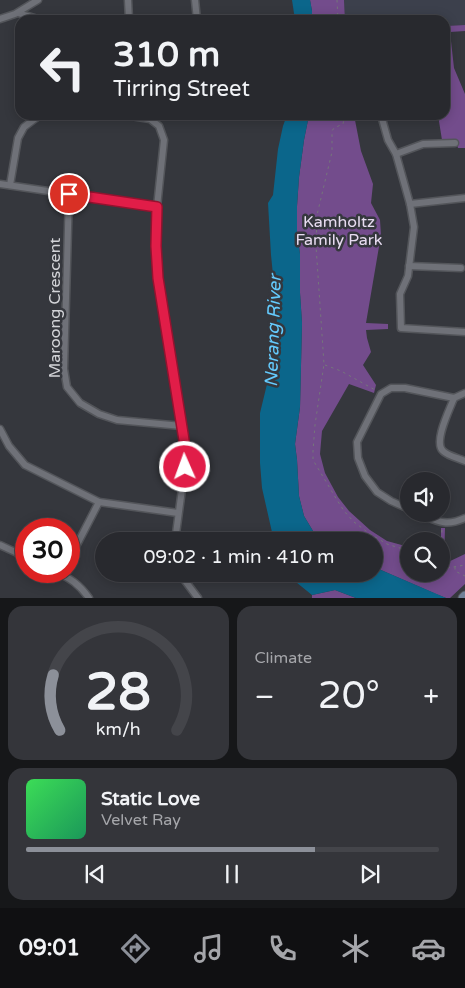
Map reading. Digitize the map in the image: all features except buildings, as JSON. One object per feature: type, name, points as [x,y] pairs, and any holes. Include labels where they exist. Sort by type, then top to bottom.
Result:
[{"type":"street","points":[[0,19],[18,13],[38,0]]},
{"type":"street","points":[[128,0],[129,15]]},
{"type":"street","points":[[195,0],[196,15]]},
{"type":"street","points":[[18,13],[24,15]]},
{"type":"street","points":[[10,185],[18,138],[24,127],[33,120]]},
{"type":"street","points":[[151,120],[159,126],[164,140],[157,207],[156,246],[158,278],[184,440],[185,467],[176,532]]},
{"type":"street","points":[[382,120],[388,140],[396,154],[410,204],[414,227],[408,276],[400,294],[401,328],[465,332]]},
{"type":"street","points":[[396,154],[423,144],[455,143]]},
{"type":"street","points":[[0,184],[157,207]]},
{"type":"street","name":"Maroong Crescent","points":[[69,194],[64,369],[67,387],[80,403],[99,414],[117,420],[182,426]]},
{"type":"street","points":[[410,204],[465,198]]},
{"type":"street","points":[[409,266],[461,268]]},
{"type":"street","points":[[400,505],[377,492],[365,476],[358,458],[357,442],[381,394],[391,388],[405,388],[454,398],[465,393]]},
{"type":"street","points":[[454,398],[439,439],[440,447],[444,453],[465,461]]},
{"type":"street","points":[[0,429],[9,446],[25,465],[99,502],[178,513]]},
{"type":"street","points":[[80,539],[99,502]]},
{"type":"street","points":[[442,523],[456,523],[465,518]]},
{"type":"street","points":[[0,545],[15,552]]},
{"type":"street","points":[[186,582],[198,598]]},
{"type":"street","points":[[76,583],[89,598]]},
{"type":"path","points":[[337,0],[338,15]]},
{"type":"path","points":[[344,120],[343,124],[332,131],[332,152],[317,215],[316,246],[324,364],[315,425],[313,460],[344,511],[354,522],[387,544],[400,548]]},
{"type":"path","points":[[324,364],[381,394]]},
{"type":"path","points":[[442,523],[442,532]]},
{"type":"path","points":[[450,568],[465,565]]},
{"type":"path","points":[[454,567],[455,571],[465,576]]},
{"type":"shaded area","points":[[344,0],[465,0],[465,25],[450,26],[450,15],[345,15]]},
{"type":"green space","points":[[310,0],[344,0],[345,15],[312,15]]},
{"type":"green space","points":[[465,25],[465,31],[450,32],[450,26]]},
{"type":"green space","points":[[450,32],[454,68],[465,94],[465,148],[458,148],[456,140],[442,140],[439,120],[450,120]]},
{"type":"green space","name":"Kamholtz Family Park","points":[[308,120],[355,120],[361,151],[373,184],[371,203],[380,220],[381,235],[366,323],[388,324],[388,329],[366,330],[371,352],[363,365],[376,385],[374,393],[349,384],[322,431],[320,454],[325,473],[338,497],[349,511],[373,532],[314,532],[304,516],[299,496],[295,444],[300,407],[302,323],[300,254],[297,233],[299,177]]},
{"type":"green space","name":"Kamholtz Family Park","points":[[441,528],[445,528],[445,532],[441,532]]},
{"type":"green space","name":"Kamholtz Family Park","points":[[383,538],[400,545],[400,578],[383,571]]},
{"type":"green space","name":"Kamholtz Family Park","points":[[465,554],[465,584],[450,598],[408,582],[450,582],[450,561]]},
{"type":"green space","points":[[335,590],[356,598],[312,598],[312,595]]},
{"type":"water","points":[[292,0],[310,0],[312,15],[294,15]]},
{"type":"water","points":[[285,120],[308,120],[299,177],[297,206],[302,323],[300,407],[295,444],[299,496],[304,516],[314,532],[272,532],[262,488],[260,413],[276,347],[277,315],[268,203],[273,195],[278,149]]},
{"type":"water","points":[[383,571],[400,578],[400,582],[409,582],[446,598],[356,598],[335,590],[312,595],[296,582],[383,582]]},
{"type":"route","points":[[69,194],[157,207],[156,246],[158,278],[184,440],[185,467]]},
{"type":"water label","name":"Nerang River","points":[[273,331]]}]
